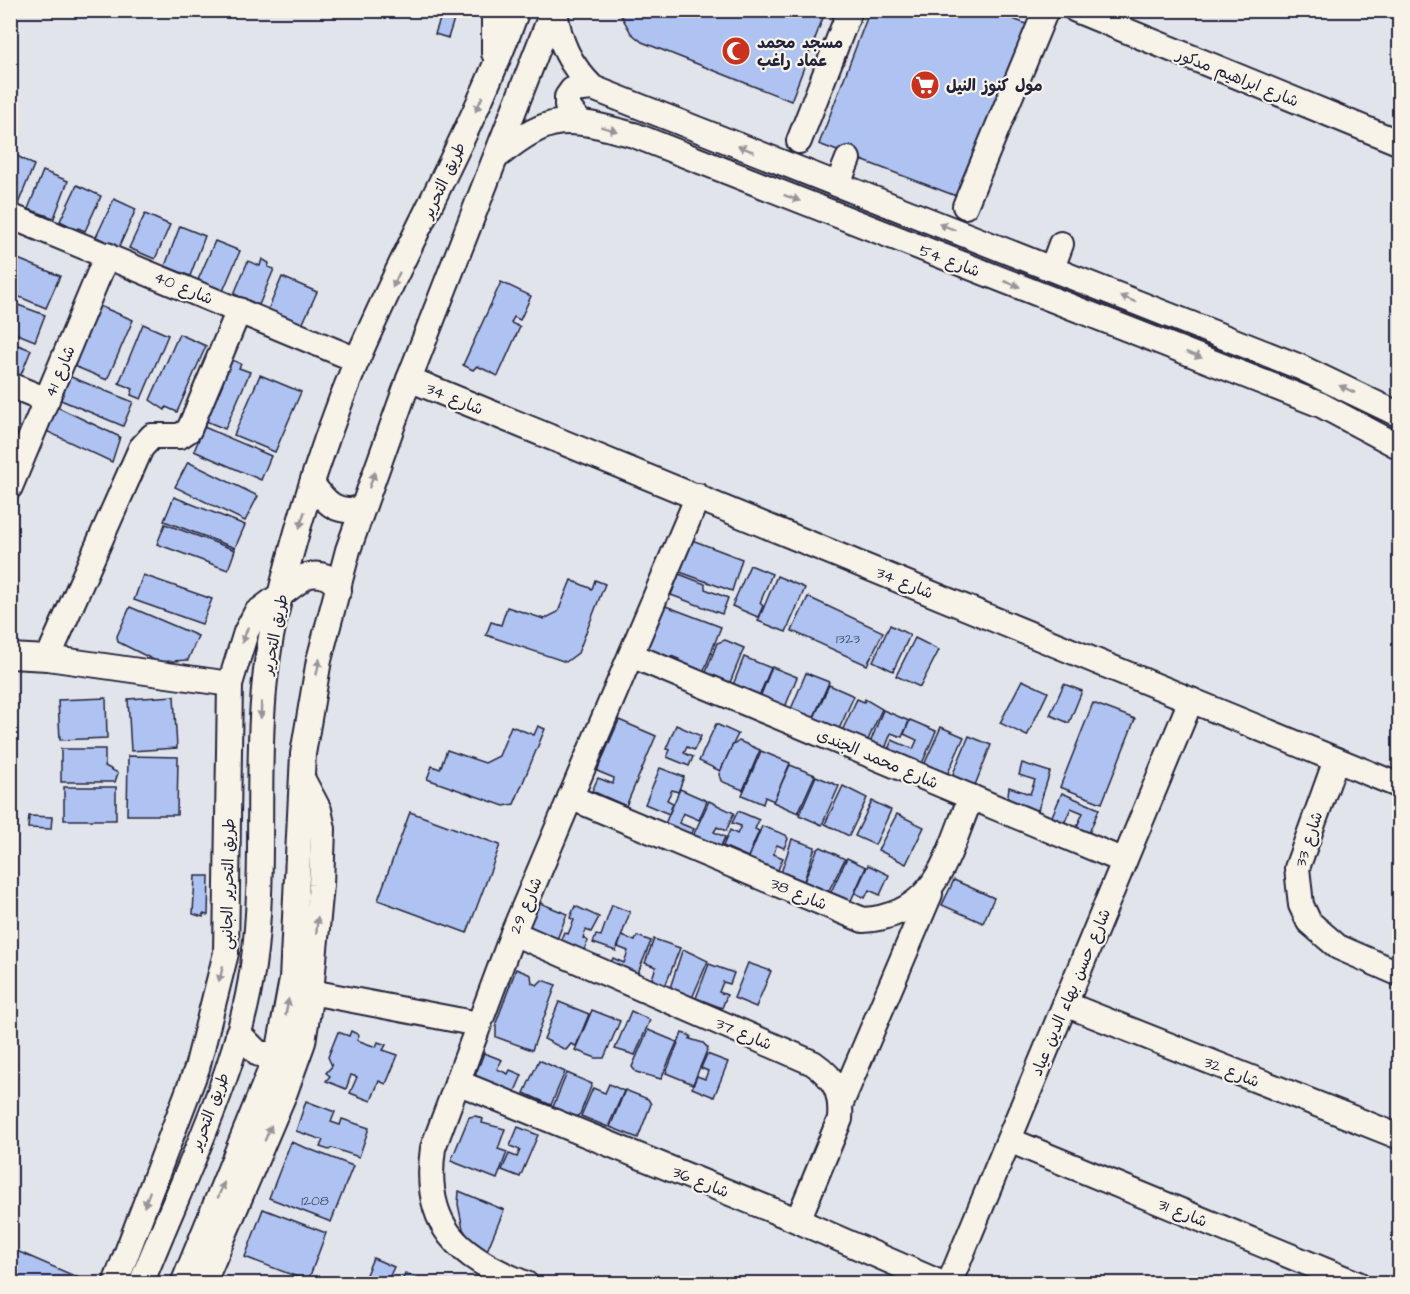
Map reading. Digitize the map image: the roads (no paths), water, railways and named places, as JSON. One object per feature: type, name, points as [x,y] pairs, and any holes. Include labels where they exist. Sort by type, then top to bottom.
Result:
[{"type":"street","points":[[494,10],[494,73]]},
{"type":"street","name":"طريق التحرير","points":[[141,1284],[211,1111],[238,1032],[253,971],[261,907],[261,700],[275,617],[313,485],[357,360],[494,73],[517,10]]},
{"type":"street","points":[[203,1284],[216,1230],[252,1116],[279,1049],[292,979],[301,776],[319,660],[362,508],[554,10]]},
{"type":"street","name":"شارع 54","points":[[554,10],[564,51],[576,72],[593,88],[1300,368],[1400,415]]},
{"type":"street","points":[[799,141],[850,10]]},
{"type":"street","points":[[964,206],[1046,10]]},
{"type":"street","name":"شارع ابراهيم مدكور","points":[[1076,10],[1400,144]]},
{"type":"street","points":[[578,120],[567,106],[567,97],[573,90],[593,88]]},
{"type":"street","name":"شارع 54","points":[[499,155],[518,139],[561,120],[578,120],[633,135],[1321,405],[1400,447]]},
{"type":"street","points":[[838,184],[848,159]]},
{"type":"street","name":"شارع 40","points":[[10,216],[357,360]]},
{"type":"street","points":[[1052,268],[1061,244]]},
{"type":"street","name":"شارع 41","points":[[10,487],[107,255]]},
{"type":"street","points":[[48,658],[141,448],[152,436],[180,436],[189,430],[239,310]]},
{"type":"street","name":"شارع 34","points":[[410,379],[1400,786]]},
{"type":"street","points":[[10,385],[47,400]]},
{"type":"street","points":[[313,485],[327,504],[333,508],[348,511],[362,508]]},
{"type":"street","name":"شارع 29","points":[[526,1284],[478,1263],[449,1234],[438,1214],[431,1181],[433,1148],[513,933],[698,496]]},
{"type":"street","name":"طريق التحرير الجانبى","points":[[115,1284],[197,1068],[226,953],[230,869],[230,684],[252,618],[282,591],[306,576],[314,574],[329,577],[339,590]]},
{"type":"street","name":"شارع محمد الجندى","points":[[631,655],[1124,861]]},
{"type":"street","points":[[10,656],[48,658],[230,684]]},
{"type":"street","name":"شارع حسن بهاء الدين عياد","points":[[949,1284],[1191,700]]},
{"type":"street","name":"شارع 33","points":[[1336,760],[1297,868],[1300,905],[1309,922],[1338,947],[1400,974]]},
{"type":"street","points":[[183,1284],[216,1230],[285,1092],[303,1042],[311,992],[321,885],[323,829],[319,810],[301,776]]},
{"type":"street","name":"شارع 38","points":[[570,797],[863,920],[885,918],[906,910],[924,897],[937,878],[972,797]]},
{"type":"street","points":[[230,869],[261,907]]},
{"type":"street","points":[[798,1220],[840,1119],[841,1103],[937,878]]},
{"type":"street","name":"شارع 37","points":[[513,933],[813,1064],[827,1073],[837,1086],[841,1103]]},
{"type":"street","points":[[311,992],[478,1024]]},
{"type":"street","name":"شارع 32","points":[[1065,1004],[1400,1137]]},
{"type":"street","points":[[238,1032],[259,1053],[270,1054],[279,1049]]},
{"type":"street","name":"شارع 36","points":[[457,1082],[798,1220],[943,1284]]},
{"type":"street","points":[[159,1167],[211,1111],[231,1096],[237,1095],[251,1104],[252,1116]]},
{"type":"street","name":"شارع 31","points":[[1009,1140],[1358,1284]]},
{"type":"place","name":"مسجد محمد عماد راغب","points":[[736,51]]},
{"type":"place","name":"مول كنوز النيل","points":[[925,85]]}]
